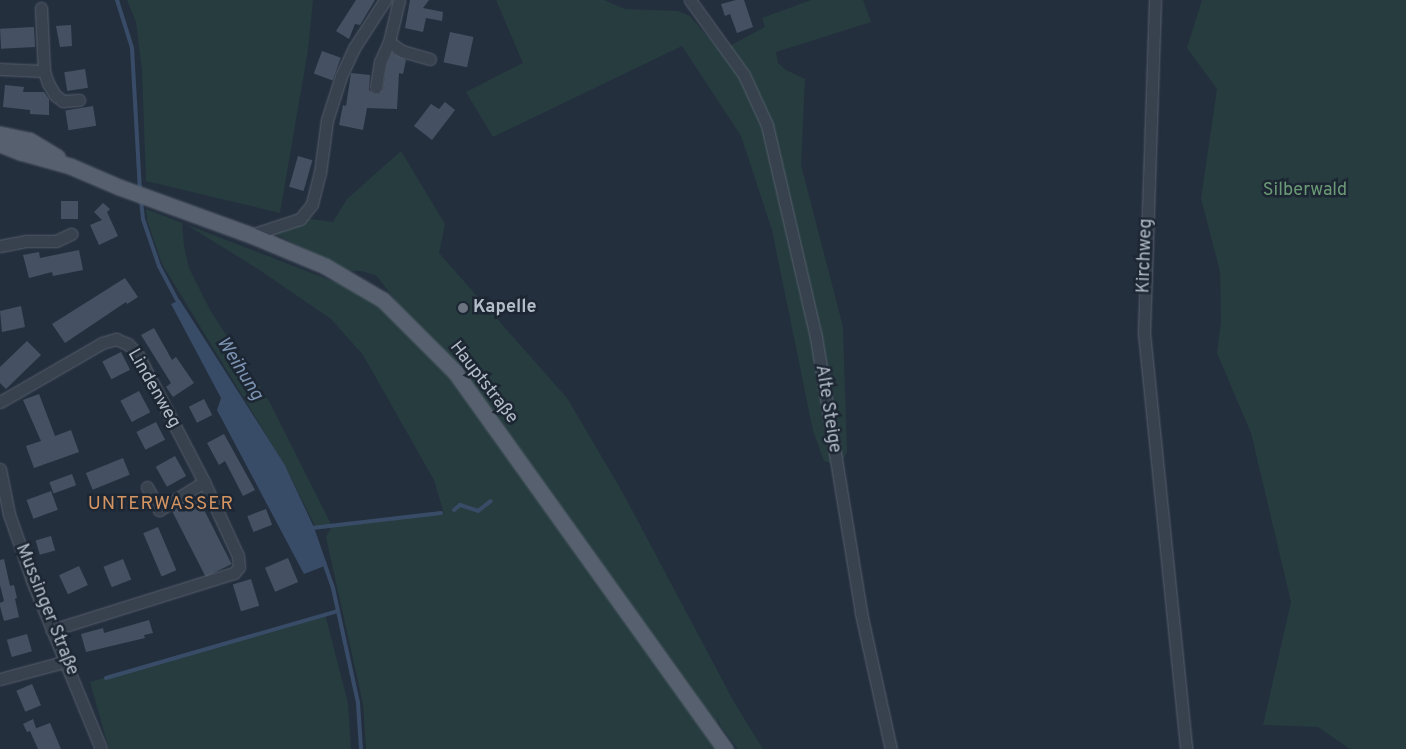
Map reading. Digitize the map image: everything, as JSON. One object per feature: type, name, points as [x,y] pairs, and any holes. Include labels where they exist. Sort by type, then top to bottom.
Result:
[{"type":"main road","name":"Hauptstraße","points":[[0,134],[29,140],[70,166]]},
{"type":"main road","name":"Hauptstraße","points":[[0,144],[20,152],[70,166],[119,187],[251,235],[325,266],[383,300],[455,372],[725,749]]},
{"type":"street","points":[[251,235],[300,219],[312,204],[320,173],[327,120],[341,76],[354,48],[385,0]]},
{"type":"street","points":[[376,87],[380,62],[388,42],[399,0]]},
{"type":"street","name":"Alte Steige","points":[[690,0],[744,75],[767,125],[816,337],[861,613],[892,749]]},
{"type":"street","name":"Kirchweg","points":[[1155,0],[1144,333],[1186,749]]},
{"type":"street","points":[[41,8],[44,71],[55,95],[63,101],[79,100]]},
{"type":"street","points":[[388,42],[402,51],[430,59]]},
{"type":"street","points":[[0,69],[44,71]]},
{"type":"street","points":[[0,246],[26,241],[56,241],[71,234]]},
{"type":"street","name":"Lindenweg","points":[[0,402],[102,343],[116,339],[128,344],[138,355],[204,482],[238,556],[239,567],[234,573],[52,630]]},
{"type":"street","name":"Mussinger Straße","points":[[0,469],[9,514],[52,630],[67,661],[101,749]]},
{"type":"street","points":[[147,487],[159,510],[204,482]]},
{"type":"street","points":[[0,679],[67,661]]},
{"type":"green space","points":[[127,0],[313,0],[308,50],[280,213],[146,181],[142,71],[136,22]]},
{"type":"green space","points":[[496,0],[604,0],[625,9],[678,11],[690,16],[720,51],[765,27],[762,18],[811,0],[863,0],[871,22],[776,52],[778,63],[786,70],[805,79],[801,165],[843,327],[847,452],[840,465],[824,461],[813,431],[772,230],[741,136],[682,46],[493,137],[466,92],[523,63]]},
{"type":"green space","name":"Silberwald","points":[[1202,0],[1406,0],[1406,749],[1350,749],[1318,727],[1263,725],[1291,602],[1251,433],[1217,353],[1221,322],[1220,271],[1201,199],[1217,89],[1187,48]]},
{"type":"green space","points":[[401,151],[445,224],[439,253],[567,398],[623,493],[734,702],[763,749],[738,749],[721,727],[717,716],[721,749],[366,749],[363,704],[326,537],[332,526],[444,514],[434,480],[363,355],[331,319],[258,269],[186,224],[400,307],[377,276],[362,271],[347,271],[268,230],[304,218],[333,222],[347,199]]},
{"type":"green space","points":[[146,209],[182,223],[184,246],[189,268],[210,310],[269,401],[332,526],[316,528],[285,466],[162,264],[147,220]]},
{"type":"green space","points":[[325,614],[348,703],[351,749],[109,749],[90,682]]},
{"type":"water","points":[[178,301],[283,466],[327,565],[304,574],[217,410],[221,398],[171,304]]},
{"type":"building","points":[[356,0],[375,0],[360,25],[355,24],[349,39],[336,31]]},
{"type":"building","points":[[410,0],[429,0],[423,8],[443,12],[442,21],[426,18],[423,32],[405,28]]},
{"type":"building","points":[[744,0],[753,27],[737,33],[730,14],[725,16],[721,4]]},
{"type":"building","points":[[71,25],[72,46],[60,47],[56,26]]},
{"type":"building","points":[[34,27],[35,47],[1,49],[0,29]]},
{"type":"building","points":[[450,32],[473,37],[467,67],[444,62]]},
{"type":"building","points":[[322,51],[341,58],[333,80],[314,74]]},
{"type":"building","points":[[392,53],[406,60],[403,74],[399,73],[397,109],[367,108],[363,130],[339,125],[343,105],[346,106],[351,73],[370,75],[369,90],[374,94],[379,94],[383,89],[387,64]]},
{"type":"building","points":[[85,69],[88,88],[67,91],[64,72]]},
{"type":"building","points":[[5,85],[24,87],[23,92],[44,92],[49,99],[49,115],[30,114],[30,110],[3,107]]},
{"type":"building","points":[[445,102],[455,110],[432,140],[414,126],[431,104],[439,109]]},
{"type":"building","points":[[93,106],[96,126],[68,130],[65,110]]},
{"type":"building","points":[[298,156],[312,160],[304,191],[289,187]]},
{"type":"building","points":[[61,201],[78,201],[78,219],[61,219]]},
{"type":"building","points":[[103,203],[110,209],[107,212],[118,236],[99,245],[90,225],[102,220],[94,212]]},
{"type":"building","points":[[79,250],[83,270],[53,276],[52,272],[29,278],[23,255],[39,252],[40,258]]},
{"type":"building","points":[[125,278],[138,297],[127,304],[126,302],[65,343],[52,324]]},
{"type":"building","points":[[21,306],[25,327],[2,332],[0,311]]},
{"type":"building","points":[[154,328],[172,360],[176,357],[194,383],[173,397],[166,387],[171,383],[141,335]]},
{"type":"building","points":[[27,341],[41,355],[6,389],[0,383],[0,367]]},
{"type":"building","points":[[121,352],[130,370],[111,379],[102,362]]},
{"type":"building","points":[[139,391],[150,412],[132,422],[120,401]]},
{"type":"building","points":[[39,394],[55,436],[71,430],[79,452],[34,468],[26,446],[41,441],[23,400]]},
{"type":"building","points":[[204,399],[212,415],[197,423],[189,407]]},
{"type":"building","points":[[156,422],[165,440],[145,450],[136,432]]},
{"type":"building","points":[[224,434],[255,490],[243,496],[225,461],[219,465],[207,443]]},
{"type":"building","points":[[175,456],[186,476],[167,487],[156,467]]},
{"type":"building","points":[[123,458],[130,475],[93,490],[86,473]]},
{"type":"building","points":[[72,474],[76,485],[54,493],[49,482]]},
{"type":"building","points":[[51,491],[58,510],[33,519],[27,500]]},
{"type":"building","points":[[198,498],[232,564],[206,577],[172,511]]},
{"type":"building","points":[[266,509],[272,525],[253,532],[247,516]]},
{"type":"building","points":[[158,527],[176,570],[162,577],[143,533]]},
{"type":"building","points":[[51,536],[55,550],[40,555],[36,540]]},
{"type":"building","points":[[288,558],[298,582],[275,592],[265,568]]},
{"type":"building","points":[[4,559],[10,586],[14,585],[19,617],[4,621],[0,606],[0,603],[4,601],[0,585],[0,560]]},
{"type":"building","points":[[123,559],[131,579],[112,587],[104,567]]},
{"type":"building","points":[[79,566],[88,585],[68,594],[59,575]]},
{"type":"building","points":[[251,579],[259,606],[241,611],[233,585]]},
{"type":"building","points":[[149,620],[153,633],[144,635],[145,638],[86,652],[81,634],[103,628],[104,633]]},
{"type":"building","points":[[27,634],[32,651],[12,657],[7,640]]},
{"type":"building","points":[[32,684],[41,705],[25,712],[16,691]]},
{"type":"building","points":[[33,719],[36,728],[34,729],[50,723],[61,749],[38,749],[30,731],[27,732],[23,724]]},
{"type":"waterway","name":"Weihung","points":[[117,0],[132,48],[140,190]]},
{"type":"waterway","name":"Weihung","points":[[141,200],[143,219],[159,266],[178,301],[283,466],[312,528],[333,588],[358,703],[361,749]]},
{"type":"waterway","points":[[454,510],[460,505],[478,511],[491,501]]},
{"type":"waterway","points":[[312,528],[441,513]]},
{"type":"waterway","points":[[106,678],[338,611]]},
{"type":"place","name":"Kapelle","points":[[463,308]]},
{"type":"district","name":"UNTERWASSER","points":[[161,505]]}]
